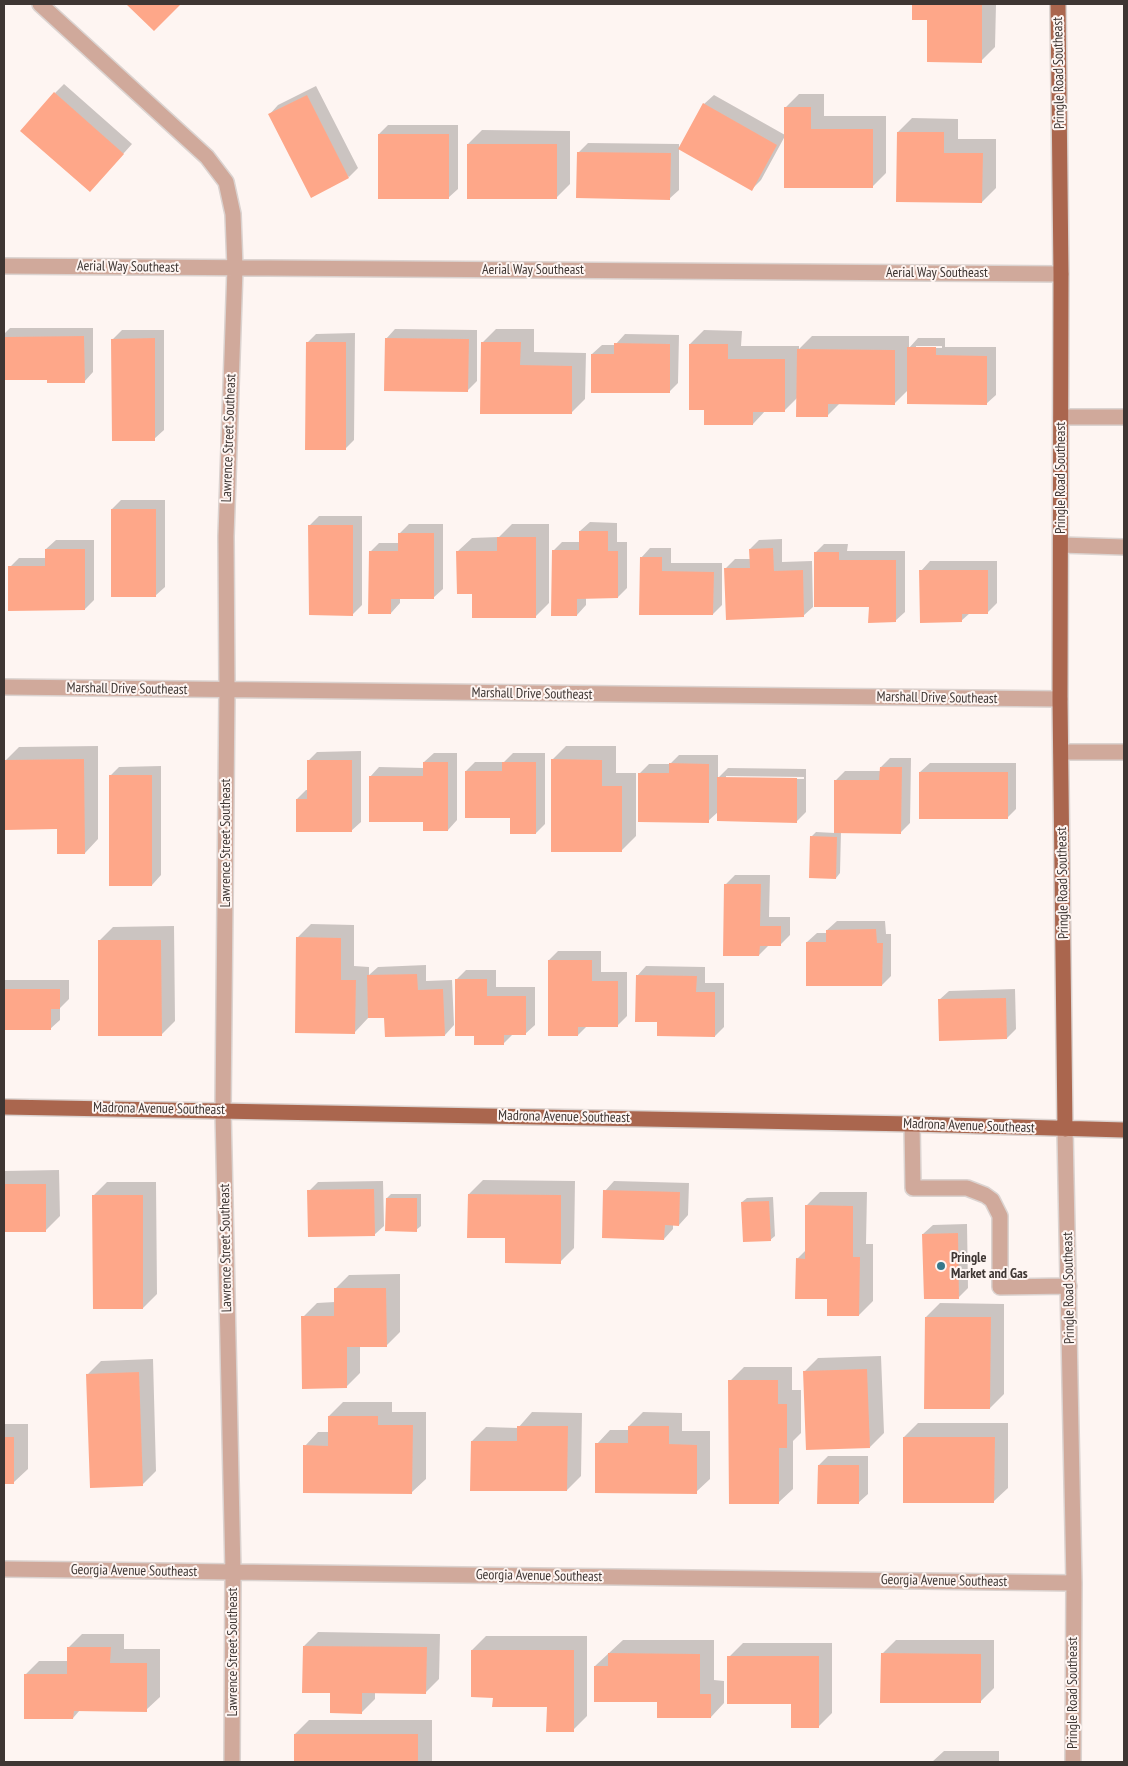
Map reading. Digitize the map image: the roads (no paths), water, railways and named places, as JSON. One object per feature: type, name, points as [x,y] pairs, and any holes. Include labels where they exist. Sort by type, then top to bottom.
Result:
[{"type":"main road","name":"Pringle Road Southeast","points":[[1058,4],[1061,274],[1060,699],[1065,1129]]},
{"type":"main road","name":"Madrona Avenue Southeast","points":[[4,1106],[1124,1130]]},
{"type":"street","name":"Lawrence Street Southeast","points":[[40,4],[208,157],[226,182],[232,214],[235,268],[226,536],[227,690],[223,1110],[233,1572],[232,1762]]},
{"type":"street","name":"Aerial Way Southeast","points":[[4,266],[1061,274]]},
{"type":"street","points":[[1061,417],[1124,416]]},
{"type":"street","points":[[1061,545],[1124,547]]},
{"type":"street","name":"Marshall Drive Southeast","points":[[4,687],[1060,699]]},
{"type":"street","points":[[1061,752],[1124,752]]},
{"type":"street","points":[[912,1124],[913,1188],[968,1188],[992,1200],[1000,1216],[1000,1287],[1069,1286]]},
{"type":"street","name":"Pringle Road Southeast","points":[[1065,1129],[1074,1583],[1072,1762]]},
{"type":"street","name":"Georgia Avenue Southeast","points":[[4,1569],[1074,1583]]},
{"type":"place","name":"Pringle Market and Gas","points":[[941,1266]]}]
